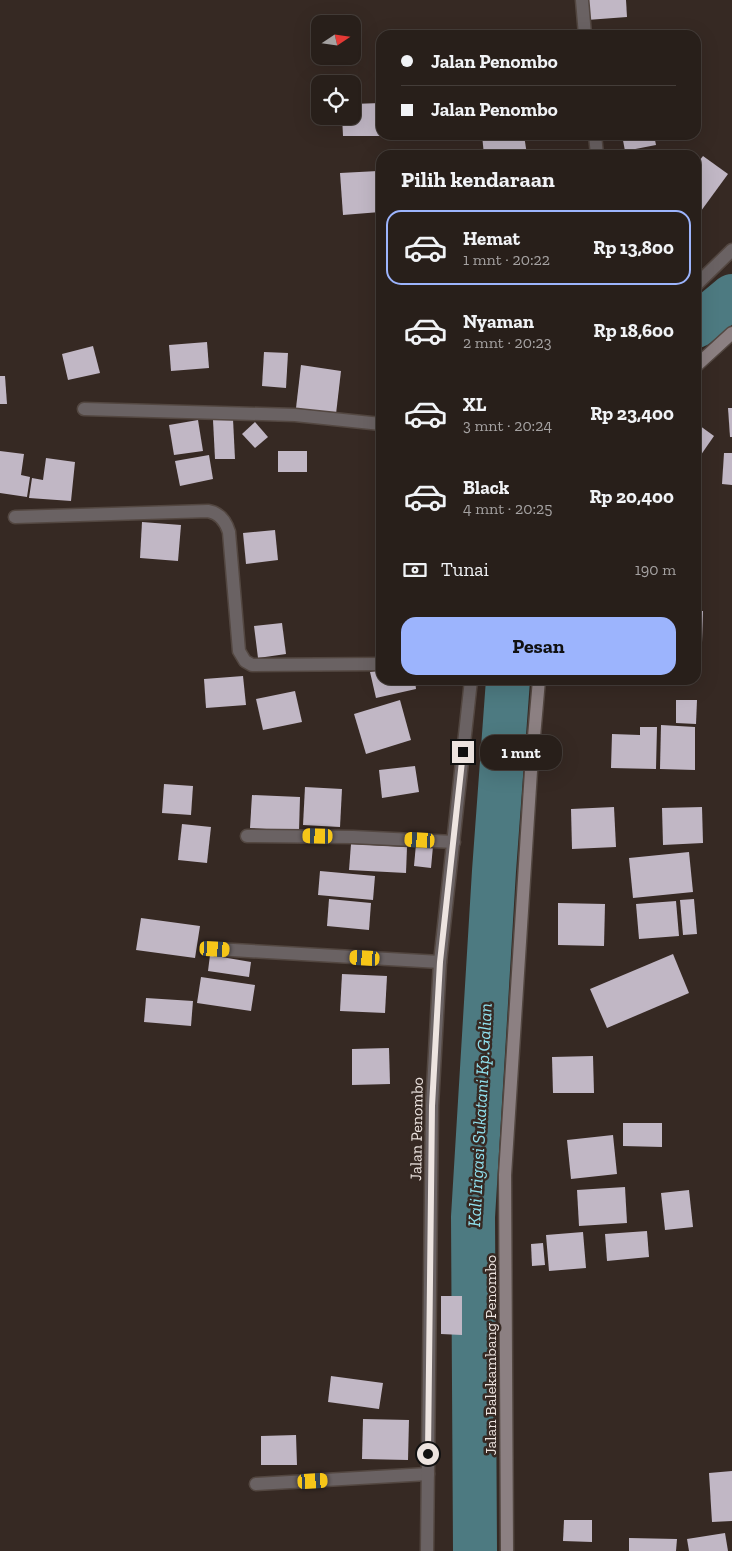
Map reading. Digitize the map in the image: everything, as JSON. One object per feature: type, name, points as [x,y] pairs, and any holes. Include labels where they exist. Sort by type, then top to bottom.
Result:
[{"type":"street","points":[[582,0],[585,30]]},
{"type":"street","points":[[701,280],[732,250]]},
{"type":"street","points":[[701,361],[732,333]]},
{"type":"street","points":[[84,408],[295,415],[376,423]]},
{"type":"street","points":[[15,517],[215,512],[227,524],[229,532],[240,651],[245,661],[252,664],[376,664]]},
{"type":"street","name":"Jalan Penombo","points":[[427,1551],[432,1106],[440,962],[470,685]]},
{"type":"street","name":"Jalan Balekambang Penombo","points":[[507,1551],[505,1175],[531,771],[539,685]]},
{"type":"street","points":[[247,836],[353,837],[454,842]]},
{"type":"street","points":[[215,949],[440,962]]},
{"type":"street","points":[[256,1484],[428,1474]]},
{"type":"building","points":[[585,0],[626,0],[627,17],[587,20]]},
{"type":"building","points":[[376,103],[376,136],[343,136],[342,125],[361,125],[361,104]]},
{"type":"building","points":[[482,140],[525,140],[526,150],[484,150]]},
{"type":"building","points":[[623,140],[655,140],[656,145],[625,150]]},
{"type":"building","points":[[703,156],[728,174],[701,211],[701,159]]},
{"type":"building","points":[[376,171],[376,212],[343,215],[340,173]]},
{"type":"building","points":[[207,342],[209,368],[171,371],[169,345]]},
{"type":"building","points":[[93,346],[100,373],[68,380],[62,354]]},
{"type":"building","points":[[264,352],[288,353],[286,388],[262,386]]},
{"type":"building","points":[[301,365],[341,371],[336,414],[296,408]]},
{"type":"building","points":[[0,376],[5,376],[7,404],[0,404]]},
{"type":"building","points":[[728,408],[732,408],[732,437],[730,437]]},
{"type":"building","points":[[233,419],[235,459],[215,459],[213,420]]},
{"type":"building","points":[[198,420],[203,451],[174,455],[169,425]]},
{"type":"building","points":[[255,422],[268,437],[255,448],[242,434]]},
{"type":"building","points":[[701,427],[714,436],[701,455]]},
{"type":"building","points":[[0,451],[24,454],[21,475],[30,477],[27,497],[0,493]]},
{"type":"building","points":[[278,451],[307,451],[307,472],[278,472]]},
{"type":"building","points":[[724,453],[732,453],[732,485],[722,484]]},
{"type":"building","points":[[209,455],[213,479],[180,486],[175,461]]},
{"type":"building","points":[[46,458],[75,462],[71,501],[29,498],[32,478],[43,480]]},
{"type":"building","points":[[142,522],[181,525],[178,561],[140,558]]},
{"type":"building","points":[[275,530],[278,560],[246,564],[243,533]]},
{"type":"building","points":[[701,611],[703,611],[702,642]]},
{"type":"building","points":[[282,623],[286,654],[258,658],[254,626]]},
{"type":"building","points":[[376,671],[376,685],[416,685],[416,689],[376,698],[370,672]]},
{"type":"building","points":[[243,676],[246,705],[206,708],[204,679]]},
{"type":"building","points":[[295,691],[302,722],[263,730],[256,699]]},
{"type":"building","points":[[400,700],[411,740],[366,754],[354,714]]},
{"type":"building","points":[[676,700],[697,700],[696,724],[676,723]]},
{"type":"building","points":[[661,725],[695,727],[695,770],[660,769]]},
{"type":"building","points":[[640,727],[657,727],[656,769],[611,768],[612,734],[640,735]]},
{"type":"building","points":[[415,766],[419,792],[382,798],[379,770]]},
{"type":"building","points":[[164,784],[193,786],[191,815],[162,813]]},
{"type":"building","points":[[305,787],[342,789],[340,827],[303,825]]},
{"type":"building","points":[[252,795],[300,797],[299,831],[250,828]]},
{"type":"building","points":[[614,807],[616,847],[572,849],[571,809]]},
{"type":"building","points":[[702,807],[703,843],[663,845],[662,808]]},
{"type":"building","points":[[182,824],[211,827],[207,863],[178,860]]},
{"type":"building","points":[[351,844],[407,847],[406,873],[349,870]]},
{"type":"building","points":[[416,844],[433,846],[431,868],[414,866]]},
{"type":"building","points":[[689,852],[693,892],[633,898],[629,858]]},
{"type":"building","points":[[320,871],[375,876],[373,900],[318,895]]},
{"type":"building","points":[[329,899],[371,903],[369,930],[327,926]]},
{"type":"building","points":[[694,899],[697,934],[683,935],[680,900]]},
{"type":"building","points":[[676,901],[679,936],[639,939],[636,904]]},
{"type":"building","points":[[558,903],[605,904],[604,946],[558,945]]},
{"type":"building","points":[[141,918],[200,926],[195,958],[136,950]]},
{"type":"building","points":[[673,954],[689,993],[607,1028],[590,989]]},
{"type":"building","points":[[210,955],[251,962],[249,977],[208,971]]},
{"type":"building","points":[[342,974],[387,976],[385,1013],[340,1011]]},
{"type":"building","points":[[201,977],[255,985],[251,1011],[197,1003]]},
{"type":"building","points":[[146,998],[193,1001],[191,1026],[144,1022]]},
{"type":"building","points":[[389,1048],[390,1084],[352,1085],[352,1049]]},
{"type":"building","points":[[593,1056],[594,1093],[553,1093],[552,1057]]},
{"type":"building","points":[[623,1123],[662,1123],[662,1147],[623,1146]]},
{"type":"building","points":[[613,1135],[617,1174],[571,1179],[567,1140]]},
{"type":"building","points":[[625,1187],[627,1223],[579,1226],[577,1190]]},
{"type":"building","points":[[689,1190],[693,1227],[665,1230],[661,1193]]},
{"type":"building","points":[[647,1231],[649,1257],[607,1261],[605,1234]]},
{"type":"building","points":[[583,1232],[586,1268],[549,1271],[546,1235]]},
{"type":"building","points":[[543,1243],[545,1265],[532,1266],[531,1244]]},
{"type":"building","points":[[441,1296],[462,1296],[462,1335],[441,1334]]},
{"type":"building","points":[[331,1376],[383,1383],[379,1409],[328,1402]]},
{"type":"building","points":[[363,1419],[409,1420],[408,1460],[362,1459]]},
{"type":"building","points":[[296,1435],[297,1465],[261,1465],[261,1436]]},
{"type":"building","points":[[732,1471],[732,1521],[712,1522],[709,1473]]},
{"type":"building","points":[[564,1520],[592,1520],[592,1542],[563,1541]]},
{"type":"building","points":[[725,1533],[728,1551],[689,1551],[687,1539]]},
{"type":"building","points":[[629,1538],[677,1539],[676,1551],[629,1551]]},
{"type":"waterway","name":"Kali Irigasi Sukatani Kp.Galian","points":[[701,322],[732,296]]},
{"type":"waterway","name":"Kali Irigasi Sukatani Kp.Galian","points":[[475,1551],[473,1217],[494,871],[508,685]]},
{"type":"route","points":[[428,1454],[432,1106],[440,962],[463,752]]}]
